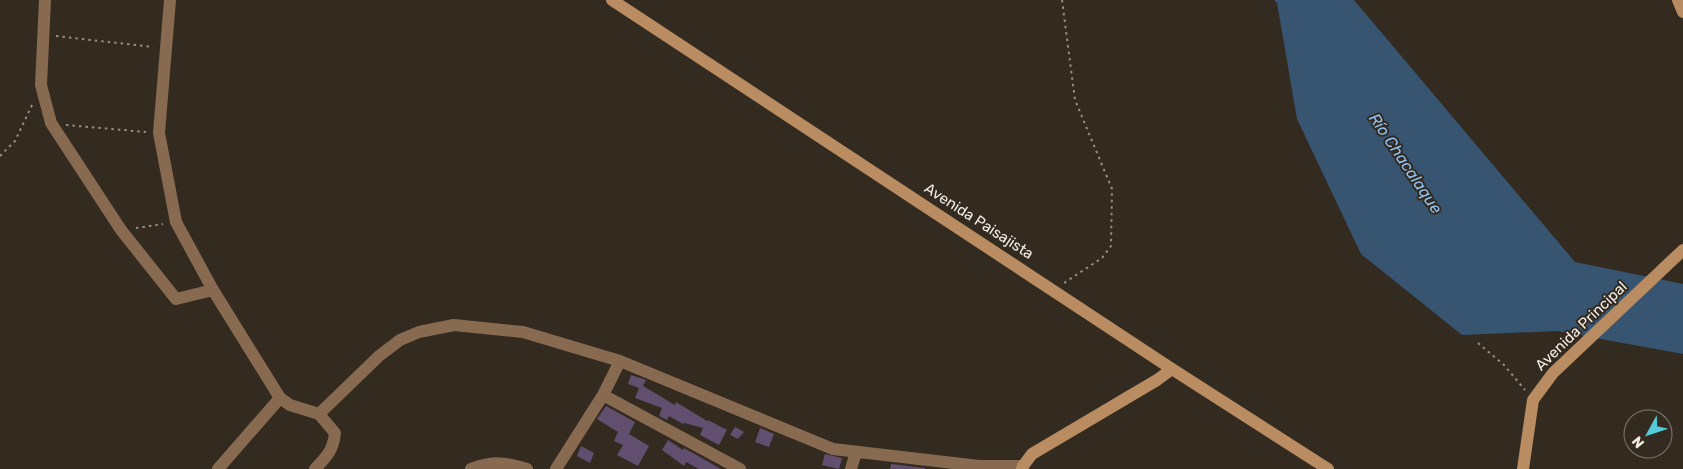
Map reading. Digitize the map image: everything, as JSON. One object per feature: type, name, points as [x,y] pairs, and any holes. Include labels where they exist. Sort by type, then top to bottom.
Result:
[{"type":"main road","name":"Avenida Paisajista","points":[[612,0],[1328,469]]},
{"type":"main road","points":[[1678,0],[1683,12]]},
{"type":"main road","name":"Avenida Principal","points":[[1522,469],[1533,400],[1553,373],[1683,250]]},
{"type":"main road","points":[[1022,467],[1032,454],[1157,380],[1172,368]]},
{"type":"street","points":[[45,0],[41,85],[51,124],[121,230],[176,299],[213,290]]},
{"type":"street","points":[[170,0],[159,133],[176,222],[213,290],[280,398],[290,405],[319,414],[335,433],[334,445],[330,453],[315,469]]},
{"type":"street","points":[[319,414],[380,356],[400,340],[419,332],[454,325],[522,332],[620,361],[833,449],[979,466],[1022,467]]},
{"type":"street","points":[[556,469],[602,395],[620,361]]},
{"type":"street","points":[[602,395],[740,469]]},
{"type":"street","points":[[218,469],[280,398]]},
{"type":"street","points":[[851,469],[856,452]]},
{"type":"street","points":[[471,469],[484,464],[506,463],[526,469]]},
{"type":"path","points":[[1054,289],[1102,258],[1111,246],[1112,189],[1075,100],[1062,0]]},
{"type":"path","points":[[44,35],[166,48]]},
{"type":"path","points":[[0,156],[14,141],[41,85]]},
{"type":"path","points":[[51,124],[159,133]]},
{"type":"path","points":[[121,230],[176,222]]},
{"type":"path","points":[[1478,342],[1504,366],[1533,400]]},
{"type":"water","name":"Río Chacalaque","points":[[1274,0],[1354,0],[1575,262],[1683,284],[1683,354],[1557,331],[1462,335],[1361,254],[1297,119],[1277,3]]},
{"type":"building","points":[[631,375],[646,380],[643,386],[675,405],[676,402],[707,421],[727,430],[719,445],[700,435],[703,428],[683,424],[669,416],[667,420],[659,416],[662,408],[635,398],[639,388],[628,384]]},
{"type":"building","points":[[606,406],[635,422],[629,434],[649,446],[638,466],[617,455],[623,445],[614,441],[618,432],[597,419]]},
{"type":"building","points":[[735,427],[744,432],[738,439],[730,435]]},
{"type":"building","points":[[760,428],[774,434],[769,447],[755,442]]},
{"type":"building","points":[[668,440],[683,450],[684,448],[721,469],[699,469],[686,462],[684,466],[662,450]]},
{"type":"building","points":[[581,446],[594,453],[590,463],[577,456]]},
{"type":"building","points":[[825,454],[842,458],[839,469],[822,465]]},
{"type":"building","points":[[891,464],[925,468],[925,469],[890,469]]}]
